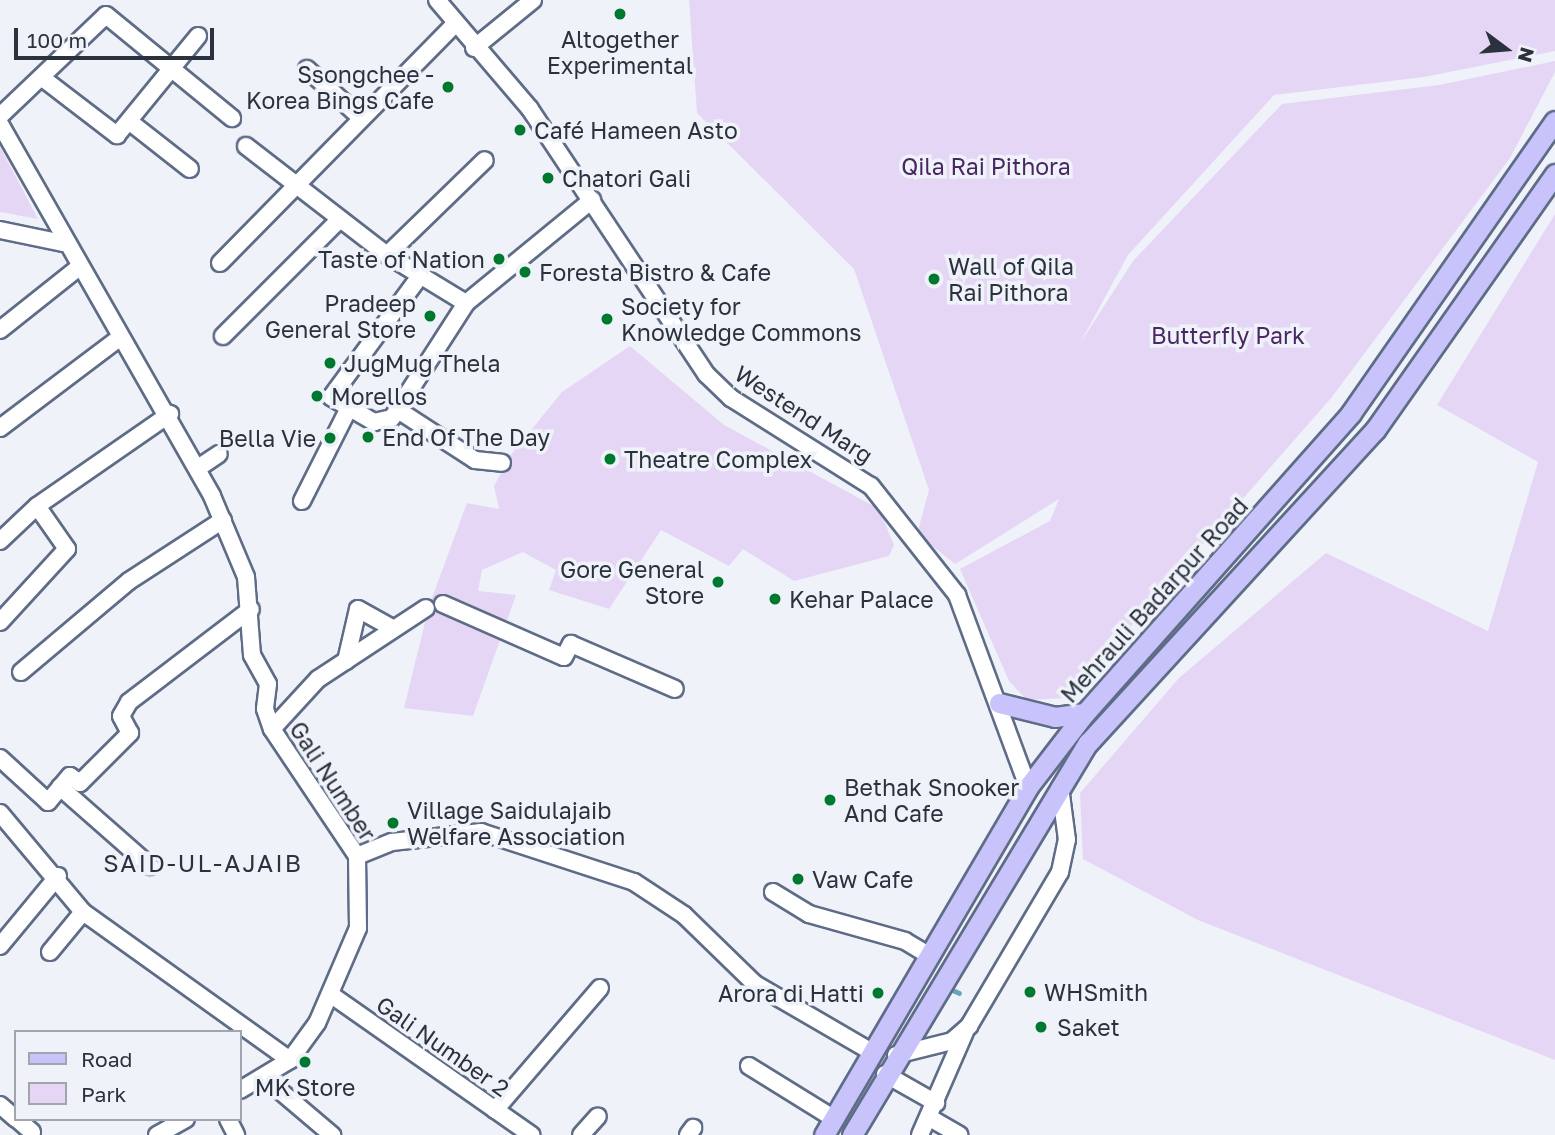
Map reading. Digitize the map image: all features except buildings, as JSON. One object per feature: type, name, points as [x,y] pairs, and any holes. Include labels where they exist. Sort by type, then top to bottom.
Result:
[{"type":"main road","name":"Mehrauli Badarpur Road","points":[[829,1127],[870,1051],[1028,787],[1086,713],[1351,413],[1555,121]]},
{"type":"main road","name":"Mehrauli Badarpur Road","points":[[852,1135],[896,1055],[1088,743],[1375,430],[1555,174]]},
{"type":"main road","points":[[999,703],[1055,718],[1086,713]]},
{"type":"street","name":"Westend Marg","points":[[437,0],[454,25],[530,109],[706,374],[732,398],[846,467],[888,507],[961,601],[1028,787]]},
{"type":"street","points":[[474,48],[533,0]]},
{"type":"street","points":[[0,116],[45,80],[106,15],[232,118]]},
{"type":"street","points":[[220,263],[298,187],[361,118],[454,25]]},
{"type":"street","points":[[45,80],[117,135],[198,36]]},
{"type":"street","points":[[307,69],[361,118]]},
{"type":"street","points":[[130,122],[190,169]]},
{"type":"street","name":"Gali Number","points":[[0,124],[63,243],[118,338],[170,414],[198,468],[223,520],[251,609],[251,655],[268,684],[265,709],[272,729],[357,856],[358,928],[330,994],[290,1060]]},
{"type":"street","points":[[246,146],[387,255],[466,303]]},
{"type":"street","points":[[387,255],[485,160]]},
{"type":"street","points":[[420,276],[331,397],[374,422],[392,418],[466,303],[592,200]]},
{"type":"street","points":[[223,335],[340,219]]},
{"type":"street","points":[[0,230],[63,243]]},
{"type":"street","points":[[0,330],[78,268]]},
{"type":"street","points":[[0,428],[118,338]]},
{"type":"street","points":[[302,501],[349,408]]},
{"type":"street","points":[[398,410],[475,460],[502,463]]},
{"type":"street","points":[[0,541],[37,506],[170,414]]},
{"type":"street","points":[[198,468],[219,454]]},
{"type":"street","points":[[0,622],[67,549],[37,506]]},
{"type":"street","points":[[21,672],[129,581],[223,520]]},
{"type":"street","points":[[443,604],[564,657],[571,644],[674,688]]},
{"type":"street","points":[[272,729],[318,679],[390,627],[426,608]]},
{"type":"street","points":[[0,758],[48,802],[70,776],[80,783],[130,733],[121,716],[130,702],[251,609]]},
{"type":"street","points":[[346,661],[358,609],[390,627]]},
{"type":"street","points":[[60,787],[150,866]]},
{"type":"street","points":[[920,1135],[965,1032],[1060,872],[1067,840],[1060,787]]},
{"type":"street","points":[[2,818],[58,876],[83,912],[128,941],[290,1060],[266,1079],[242,1089]]},
{"type":"street","points":[[357,856],[392,842],[481,832],[634,883],[684,915],[755,984],[870,1051]]},
{"type":"street","points":[[0,946],[58,876]]},
{"type":"street","points":[[773,891],[809,914],[927,954]]},
{"type":"street","points":[[50,952],[83,912]]},
{"type":"street","points":[[495,1110],[600,988]]},
{"type":"street","name":"Gali Number 2","points":[[330,994],[495,1110],[510,1129],[531,1135]]},
{"type":"street","points":[[896,1055],[965,1032]]},
{"type":"street","points":[[749,1066],[829,1127]]},
{"type":"street","points":[[885,1074],[933,1110],[959,1135]]},
{"type":"street","points":[[266,1079],[326,1133]]},
{"type":"street","points":[[0,1105],[14,1117]]},
{"type":"street","points":[[581,1135],[598,1116]]},
{"type":"street","points":[[18,1121],[32,1132]]},
{"type":"street","points":[[158,1135],[182,1121]]},
{"type":"green space","points":[[689,0],[1555,0],[1555,51],[1424,77],[1274,95],[1128,255],[1079,345],[1133,261],[1282,104],[1439,85],[1555,61],[1555,72],[1510,158],[1332,397],[1068,698],[1027,700],[1009,681],[960,569],[1050,521],[1059,499],[955,564],[917,534],[929,490],[854,269],[697,113]]},
{"type":"green space","points":[[0,147],[8,162],[38,219],[0,212]]},
{"type":"green space","points":[[1555,214],[1555,1060],[1198,920],[1083,859],[1080,793],[1179,678],[1326,553],[1488,631],[1538,462],[1437,405]]},
{"type":"green space","points":[[630,346],[724,425],[879,509],[894,545],[889,556],[794,581],[743,549],[729,566],[661,530],[609,609],[549,590],[556,570],[523,552],[482,570],[478,591],[516,595],[473,716],[404,708],[429,606],[467,503],[499,509],[494,486],[510,456],[562,392]]},
{"type":"waterway","points":[[948,988],[959,993]]},
{"type":"place","name":"Altogether Experimental","points":[[620,14]]},
{"type":"place","name":"Ssongchee - Korea Bings Cafe","points":[[448,87]]},
{"type":"place","name":"Café Hameen Asto","points":[[520,130]]},
{"type":"place","name":"Chatori Gali","points":[[548,178]]},
{"type":"place","name":"Taste of Nation","points":[[499,259]]},
{"type":"place","name":"Foresta Bistro & Cafe","points":[[525,272]]},
{"type":"place","name":"Wall of Qila Rai Pithora","points":[[934,279]]},
{"type":"place","name":"Pradeep General Store","points":[[430,316]]},
{"type":"place","name":"Society for Knowledge Commons","points":[[607,319]]},
{"type":"place","name":"JugMug Thela","points":[[330,363]]},
{"type":"place","name":"Morellos","points":[[317,396]]},
{"type":"place","name":"End Of The Day","points":[[368,437]]},
{"type":"place","name":"Bella Vie","points":[[330,438]]},
{"type":"place","name":"Theatre Complex","points":[[610,459]]},
{"type":"place","name":"Gore General Store","points":[[718,582]]},
{"type":"place","name":"Kehar Palace","points":[[775,599]]},
{"type":"place","name":"Bethak Snooker And Cafe","points":[[830,800]]},
{"type":"place","name":"Village Saidulajaib Welfare Association","points":[[393,823]]},
{"type":"place","name":"Vaw Cafe","points":[[798,879]]},
{"type":"place","name":"WHSmith","points":[[1030,992]]},
{"type":"place","name":"Arora di Hatti","points":[[878,993]]},
{"type":"place","name":"Saket","points":[[1041,1027]]},
{"type":"place","name":"MK Store","points":[[305,1062]]},
{"type":"district","name":"SAID-UL-AJAIB","points":[[203,863]]},
{"type":"park label","name":"Qila Rai Pithora","points":[[986,166]]},
{"type":"park label","name":"Butterfly Park","points":[[1228,335]]}]
